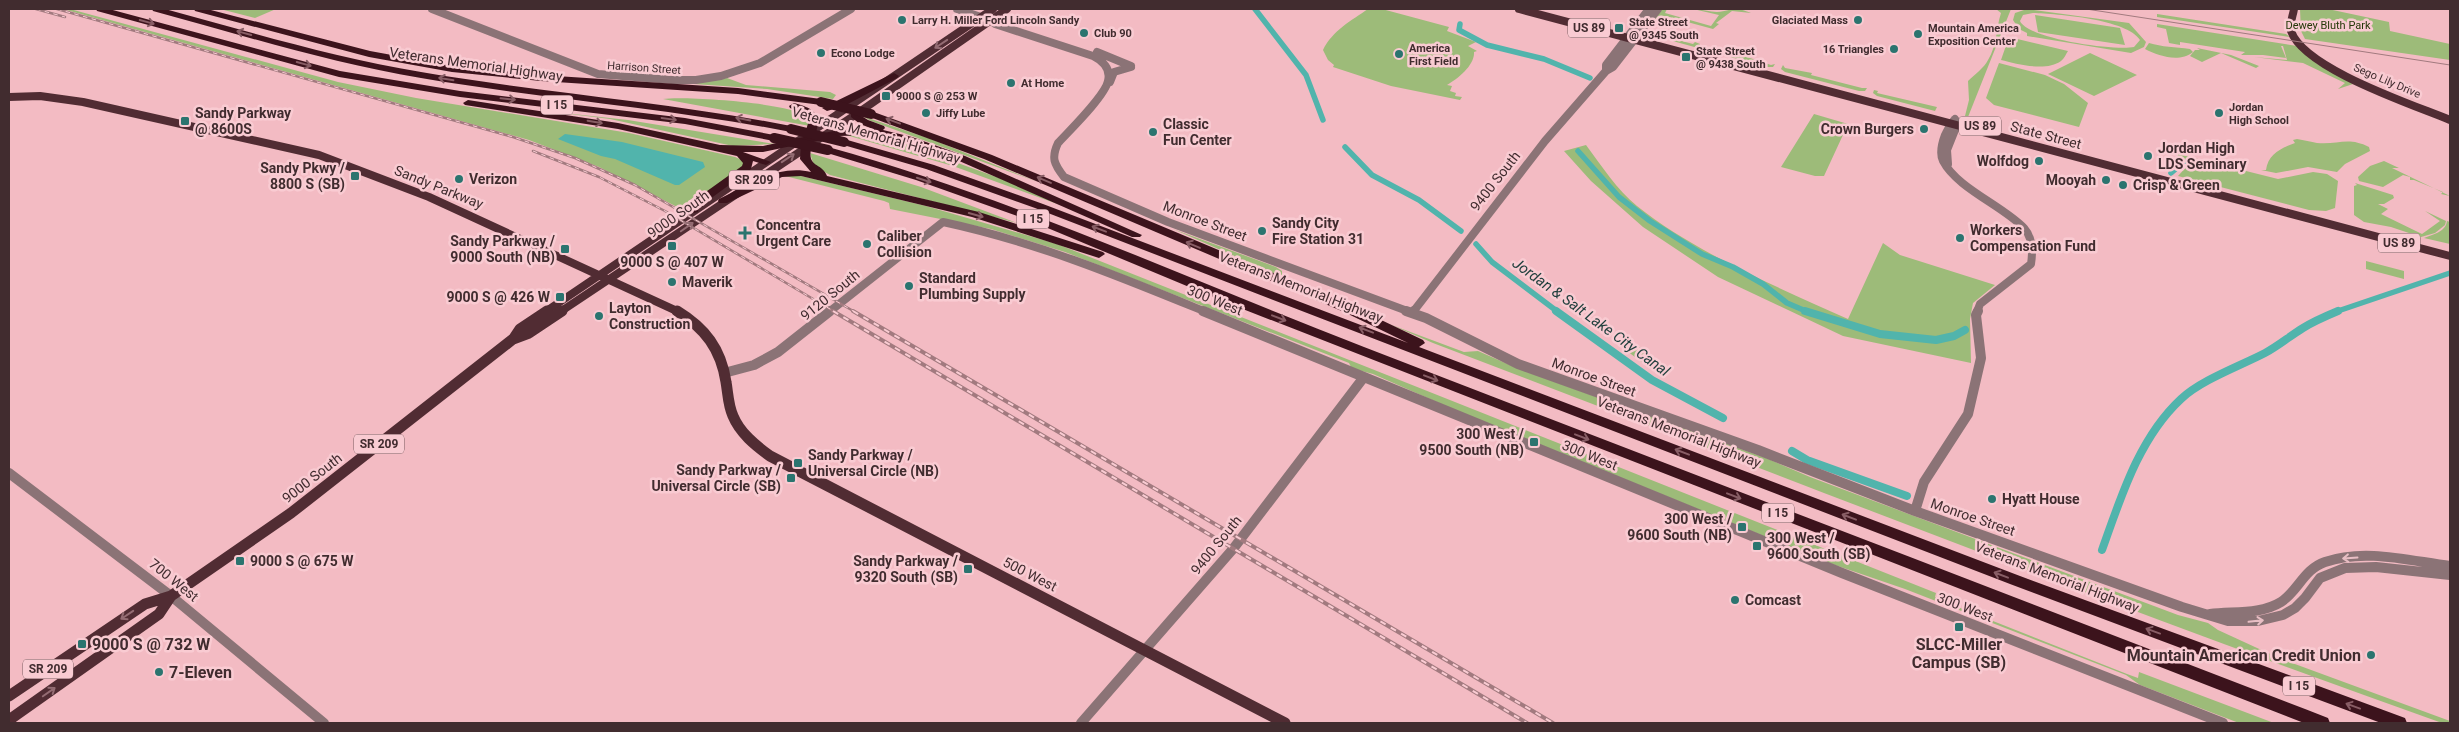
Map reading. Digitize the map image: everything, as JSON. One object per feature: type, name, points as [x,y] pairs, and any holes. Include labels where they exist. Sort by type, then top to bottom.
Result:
[{"type":"highway","name":"Veterans Memorial Highway","points":[[100,9],[339,74],[460,94],[685,121],[828,150],[920,178],[1030,217],[1234,301],[2322,723]]},
{"type":"highway","name":"Veterans Memorial Highway","points":[[156,9],[359,63],[419,75],[664,106],[791,129],[844,142],[959,176],[1526,391],[2006,576],[2399,723]]},
{"type":"highway","points":[[198,9],[369,54],[432,66],[541,78],[738,91],[821,102],[871,114],[988,157],[1348,309],[1526,391]]},
{"type":"highway","points":[[432,66],[441,69],[597,90]]},
{"type":"highway","points":[[339,74],[360,83],[588,121],[720,148],[766,162]]},
{"type":"highway","points":[[494,86],[504,83],[725,98],[821,108],[833,107],[894,76]]},
{"type":"highway","points":[[794,106],[812,114],[815,123],[808,140],[807,164],[812,170],[823,176],[860,186]]},
{"type":"highway","points":[[855,115],[864,122],[908,140],[1012,179],[1226,278]]},
{"type":"highway","points":[[720,148],[754,150],[820,137],[867,131],[908,140]]},
{"type":"highway","points":[[694,210],[693,206],[747,167],[748,162],[741,155]]},
{"type":"highway","points":[[723,201],[774,176],[787,173],[801,173],[960,210],[1032,231],[1234,301]]},
{"type":"main road","name":"9000 South","points":[[513,339],[529,333],[610,279],[723,201],[894,76],[993,9]]},
{"type":"main road","points":[[820,137],[855,115],[1006,9]]},
{"type":"main road","name":"State Street","points":[[1519,9],[1633,37],[2450,256]]},
{"type":"main road","name":"State Street","points":[[1539,9],[1633,37]]},
{"type":"main road","name":"Sego Lily Drive","points":[[2293,12],[2299,37],[2317,58],[2353,79],[2450,120]]},
{"type":"main road","name":"Sandy Parkway","points":[[9,97],[40,96],[83,102],[319,155],[430,197],[600,274],[696,322],[716,346],[733,417],[745,435],[763,451]]},
{"type":"main road","name":"State Street","points":[[1954,123],[2218,188],[2450,249]]},
{"type":"main road","name":"9000 South","points":[[9,696],[144,604],[171,596],[291,513],[513,339],[520,329],[794,143]]},
{"type":"main road","points":[[2186,186],[2218,188]]},
{"type":"main road","name":"500 West","points":[[763,451],[776,460],[1285,723]]},
{"type":"main road","name":"9000 South","points":[[9,720],[159,614],[171,596]]},
{"type":"street","name":"Harrison Street","points":[[432,9],[598,74],[624,78],[684,81],[721,76],[760,63],[851,9]]},
{"type":"street","points":[[957,9],[990,20],[1002,21],[1087,49],[1131,67],[1126,73],[1114,72],[1098,58],[995,24],[990,20]]},
{"type":"street","name":"9400 South","points":[[1412,313],[1545,141],[1606,71],[1613,67],[1649,9]]},
{"type":"street","name":"9400 South","points":[[1633,37],[1658,9]]},
{"type":"street","points":[[1087,49],[1108,61],[1114,72]]},
{"type":"street","name":"Monroe Street","points":[[1098,58],[1107,67],[1109,77],[1103,92],[1054,150],[1054,164],[1064,177],[1168,222],[1412,313],[1518,364],[1758,450],[1805,470],[1915,511],[2182,608],[2209,614],[2228,621],[2243,622],[2271,619],[2283,615],[2295,608],[2320,578],[2345,568],[2376,567],[2450,575]]},
{"type":"street","name":"Monroe Street","points":[[1093,104],[1110,88],[1114,72]]},
{"type":"street","points":[[1915,511],[1924,482],[1968,414],[1981,358],[1976,315],[1980,304],[2024,271],[2031,264],[2034,252],[2024,228],[1960,180],[1942,161],[1940,151],[1954,123]]},
{"type":"street","name":"9120 South","points":[[724,373],[754,365],[784,348],[943,222]]},
{"type":"street","name":"300 West","points":[[943,222],[1003,236],[1068,257],[1842,573],[2223,723]]},
{"type":"street","name":"9400 South","points":[[1081,723],[1144,650],[1171,622],[1240,540],[1364,377]]},
{"type":"street","name":"700 West","points":[[9,473],[171,596],[320,720]]},
{"type":"street","name":"Monroe Street","points":[[2209,614],[2249,612],[2271,606],[2288,596],[2298,581],[2312,568],[2338,558],[2375,558],[2450,566]]},
{"type":"green space","points":[[63,9],[70,9],[338,82],[416,98],[629,133],[735,157],[742,160],[744,165],[720,185],[683,210],[599,167],[529,140]]},
{"type":"green space","points":[[220,9],[276,9],[255,18]]},
{"type":"green space","name":"America First Field","points":[[1368,9],[1382,9],[1449,27],[1447,31],[1476,42],[1468,46],[1477,51],[1474,52],[1474,57],[1469,67],[1447,85],[1452,86],[1450,91],[1456,93],[1455,96],[1462,97],[1460,100],[1391,86],[1333,67],[1334,65],[1328,60],[1323,50],[1327,43],[1343,26]]},
{"type":"green space","points":[[1662,9],[1667,9],[1665,13],[1711,26],[1719,15],[1693,9],[1717,12],[1736,9],[1751,13],[1732,11],[1716,23],[1719,24],[1713,29],[1669,17],[1662,18],[1655,27],[1650,25]]},
{"type":"green space","points":[[1996,9],[2011,9],[1968,117],[1965,116],[1969,100],[1968,81],[1984,66],[1991,55],[2001,13]]},
{"type":"green space","points":[[2027,9],[2129,23],[2146,42],[2144,47],[2131,53],[2027,36],[2027,33],[2019,29],[2013,20],[2015,13]],"holes":[[[2033,13],[2074,16],[2107,22],[2133,33],[2140,40],[2134,47],[2124,48],[2092,45],[2055,38],[2026,27],[2020,21],[2023,15]]]},
{"type":"green space","name":"Dewey Bluth Park","points":[[2300,9],[2328,9],[2389,22],[2390,31],[2450,44],[2450,60],[2305,39],[2301,31]]},
{"type":"green space","points":[[2157,14],[2286,34],[2290,37],[2157,17]]},
{"type":"green space","points":[[2035,15],[2120,28],[2125,45],[2038,32]]},
{"type":"green space","points":[[2157,24],[2297,46],[2316,63],[2353,84],[2338,89],[2345,83],[2303,63],[2254,57],[2287,60],[2283,46],[2281,46],[2286,58],[2241,55],[2245,52],[2180,42],[2180,45],[2169,43],[2166,29],[2157,27]]},
{"type":"green space","points":[[2009,37],[2068,51],[2061,61],[2048,66],[2031,66],[2001,60]]},
{"type":"green space","points":[[1674,39],[1693,44],[1695,42],[1700,44],[1700,46],[1741,55],[1771,65],[1775,64],[1773,67],[1767,67],[1669,40]]},
{"type":"green space","points":[[2149,43],[2190,49],[2193,52],[2182,57],[2169,57],[2145,49]]},
{"type":"green space","points":[[2197,48],[2231,55],[2259,66],[2256,68],[2221,53],[2202,62],[2190,56],[2195,50],[2200,50]]},
{"type":"green space","points":[[2090,53],[2137,75],[2094,96],[2048,74]]},
{"type":"green space","points":[[1999,63],[2045,75],[2064,84],[2088,103],[2079,127],[1994,105],[1986,98]]},
{"type":"green space","points":[[1783,65],[1785,68],[1812,73],[1811,75],[1867,88],[1865,91],[1859,91],[1785,72],[1781,69]]},
{"type":"green space","points":[[727,78],[746,85],[830,92],[836,95],[833,99],[767,89],[679,83]]},
{"type":"green space","points":[[1874,90],[1878,91],[1877,93],[1937,107],[1935,111],[1877,96],[1873,93]]},
{"type":"green space","points":[[663,99],[737,101],[781,107],[807,116],[810,126]]},
{"type":"green space","points":[[546,111],[628,120],[775,144],[733,146],[610,119]]},
{"type":"green space","points":[[1814,114],[1848,124],[1824,176],[1815,176],[1781,167]]},
{"type":"green space","points":[[862,116],[931,139],[1038,182],[871,121]]},
{"type":"green space","points":[[867,133],[881,135],[999,178],[1063,206],[953,166],[846,135]]},
{"type":"green space","points":[[2293,140],[2317,143],[2349,141],[2369,147],[2370,151],[2345,164],[2337,172],[2308,167],[2276,173],[2261,170],[2266,170],[2269,160],[2276,152],[2295,143]]},
{"type":"green space","points":[[1586,145],[1623,193],[1660,223],[1711,254],[1848,319],[1883,243],[1900,255],[1995,285],[1973,303],[1970,319],[1971,363],[1843,336],[1718,277],[1643,227],[1591,181],[1564,151]]},
{"type":"green space","points":[[810,153],[921,187],[1017,223],[830,175],[814,166]]},
{"type":"green space","points":[[2174,153],[2278,179],[2313,172],[2327,174],[2338,181],[2335,208],[2326,211],[2309,210],[2178,176],[2190,163]]},
{"type":"green space","points":[[2384,161],[2399,168],[2392,168],[2434,188],[2410,180],[2410,177],[2403,175],[2383,187],[2359,181],[2358,177],[2370,166]]},
{"type":"green space","points":[[797,175],[926,206],[1057,244],[1936,593],[1935,597],[1945,602],[2127,674],[2138,678],[2139,672],[2274,723],[2239,723],[2140,685],[2126,675],[1905,589],[1832,564],[1448,407],[1373,374],[1358,370],[1351,367],[1349,363],[1065,252],[991,229],[890,209],[889,203],[884,201],[785,176]]},
{"type":"green space","points":[[2355,183],[2393,195],[2394,198],[2384,204],[2378,204],[2388,209],[2381,214],[2422,234],[2440,221],[2425,211],[2446,221],[2445,225],[2435,233],[2421,237],[2391,227],[2364,222],[2354,215],[2354,186],[2357,185]]},
{"type":"green space","points":[[2447,221],[2450,222],[2450,244],[2424,238],[2442,230]]},
{"type":"green space","points":[[1173,229],[1276,267],[1282,271],[1282,277]]},
{"type":"green space","points":[[2366,261],[2404,271],[2404,279],[2366,269]]},
{"type":"green space","points":[[1389,324],[1464,352],[1478,351],[1519,369],[1766,458],[1810,477],[2178,615],[2208,623],[2218,630],[2281,659],[2450,721],[2450,723],[2442,723],[2063,584],[1433,343]]},
{"type":"green space","points":[[1637,345],[1661,363],[1651,369],[1627,351]]},
{"type":"water","points":[[565,134],[622,142],[703,162],[705,167],[679,185],[675,185],[615,159],[601,156],[558,139]]},
{"type":"waterway","name":"Jordan & Salt Lake City Canal","points":[[1255,9],[1306,75],[1323,120]]},
{"type":"waterway","points":[[1460,24],[1459,30],[1487,45],[1544,59],[1590,78]]},
{"type":"waterway","name":"Jordan & Salt Lake City Canal","points":[[1345,147],[1372,175],[1419,200],[1461,231]]},
{"type":"waterway","points":[[1578,151],[1619,197],[1650,221],[1702,254],[1733,267],[1763,284],[1787,303],[1807,312]]},
{"type":"waterway","points":[[2171,173],[2184,162]]},
{"type":"waterway","name":"Jordan & Salt Lake City Canal","points":[[1476,244],[1492,262],[1558,312]]},
{"type":"waterway","name":"Jordan & Salt Lake City Canal","points":[[2335,312],[2450,273]]},
{"type":"waterway","name":"Jordan & Salt Lake City Canal","points":[[1556,311],[1652,380],[1723,418]]},
{"type":"waterway","name":"Jordan & Salt Lake City Canal","points":[[2102,550],[2133,469],[2154,432],[2181,399],[2199,386],[2265,353],[2307,325],[2338,311]]},
{"type":"waterway","points":[[1807,312],[1880,334],[1936,340],[1954,336],[1965,330]]},
{"type":"waterway","name":"Jordan & Salt Lake City Canal","points":[[1792,451],[1807,460],[1907,496]]},
{"type":"tram line","points":[[2086,9],[2450,65]]},
{"type":"railway","points":[[36,9],[65,17]]},
{"type":"railway","points":[[57,9],[513,137],[575,158],[635,185],[855,312]]},
{"type":"railway","points":[[533,151],[599,177],[665,211],[835,312]]},
{"type":"railway","points":[[833,311],[1527,723]]},
{"type":"railway","points":[[853,311],[1553,723]]},
{"type":"place","name":"Larry H. Miller Ford Lincoln Sandy","points":[[902,20]]},
{"type":"place","name":"Glaciated Mass","points":[[1858,20]]},
{"type":"place","name":"State Street @ 9345 South","points":[[1619,28]]},
{"type":"place","name":"Club 90","points":[[1084,33]]},
{"type":"place","name":"Mountain America Exposition Center","points":[[1918,34]]},
{"type":"place","name":"16 Triangles","points":[[1894,49]]},
{"type":"place","name":"Econo Lodge","points":[[821,53]]},
{"type":"place","name":"America First Field","points":[[1399,54]]},
{"type":"place","name":"State Street @ 9438 South","points":[[1686,57]]},
{"type":"place","name":"At Home","points":[[1011,83]]},
{"type":"place","name":"9000 S @ 253 W","points":[[886,96]]},
{"type":"place","name":"Jiffy Lube","points":[[926,113]]},
{"type":"place","name":"Jordan High School","points":[[2219,113]]},
{"type":"place","name":"Sandy Parkway @ 8600S","points":[[185,121]]},
{"type":"place","name":"Crown Burgers","points":[[1924,129]]},
{"type":"place","name":"Classic Fun Center","points":[[1153,132]]},
{"type":"place","name":"Jordan High LDS Seminary","points":[[2148,156]]},
{"type":"place","name":"Wolfdog","points":[[2039,161]]},
{"type":"place","name":"Sandy Pkwy / 8800 S (SB)","points":[[355,176]]},
{"type":"place","name":"Verizon","points":[[459,179]]},
{"type":"place","name":"Mooyah","points":[[2106,180]]},
{"type":"place","name":"Crisp & Green","points":[[2123,185]]},
{"type":"place","name":"Sandy City Fire Station 31","points":[[1262,231]]},
{"type":"place","name":"Concentra Urgent Care","points":[[745,233]]},
{"type":"place","name":"Workers Compensation Fund","points":[[1960,238]]},
{"type":"place","name":"Caliber Collision","points":[[867,244]]},
{"type":"place","name":"9000 S @ 407 W","points":[[672,246]]},
{"type":"place","name":"Sandy Parkway / 9000 South (NB)","points":[[565,249]]},
{"type":"place","name":"Maverik","points":[[672,282]]},
{"type":"place","name":"Standard Plumbing Supply","points":[[909,286]]},
{"type":"place","name":"9000 S @ 426 W","points":[[560,297]]},
{"type":"place","name":"Layton Construction","points":[[599,316]]},
{"type":"place","name":"300 West / 9500 South (NB)","points":[[1534,442]]},
{"type":"place","name":"Sandy Parkway / Universal Circle (NB)","points":[[798,463]]},
{"type":"place","name":"Sandy Parkway / Universal Circle (SB)","points":[[791,478]]},
{"type":"place","name":"Hyatt House","points":[[1992,499]]},
{"type":"place","name":"300 West / 9600 South (NB)","points":[[1742,527]]},
{"type":"place","name":"300 West / 9600 South (SB)","points":[[1757,546]]},
{"type":"place","name":"9000 S @ 675 W","points":[[240,561]]},
{"type":"place","name":"Sandy Parkway / 9320 South (SB)","points":[[968,569]]},
{"type":"place","name":"Comcast","points":[[1735,600]]},
{"type":"place","name":"SLCC-Miller Campus (SB)","points":[[1959,627]]},
{"type":"place","name":"9000 S @ 732 W","points":[[82,644]]},
{"type":"place","name":"Mountain American Credit Union","points":[[2371,655]]},
{"type":"place","name":"7-Eleven","points":[[159,672]]}]
